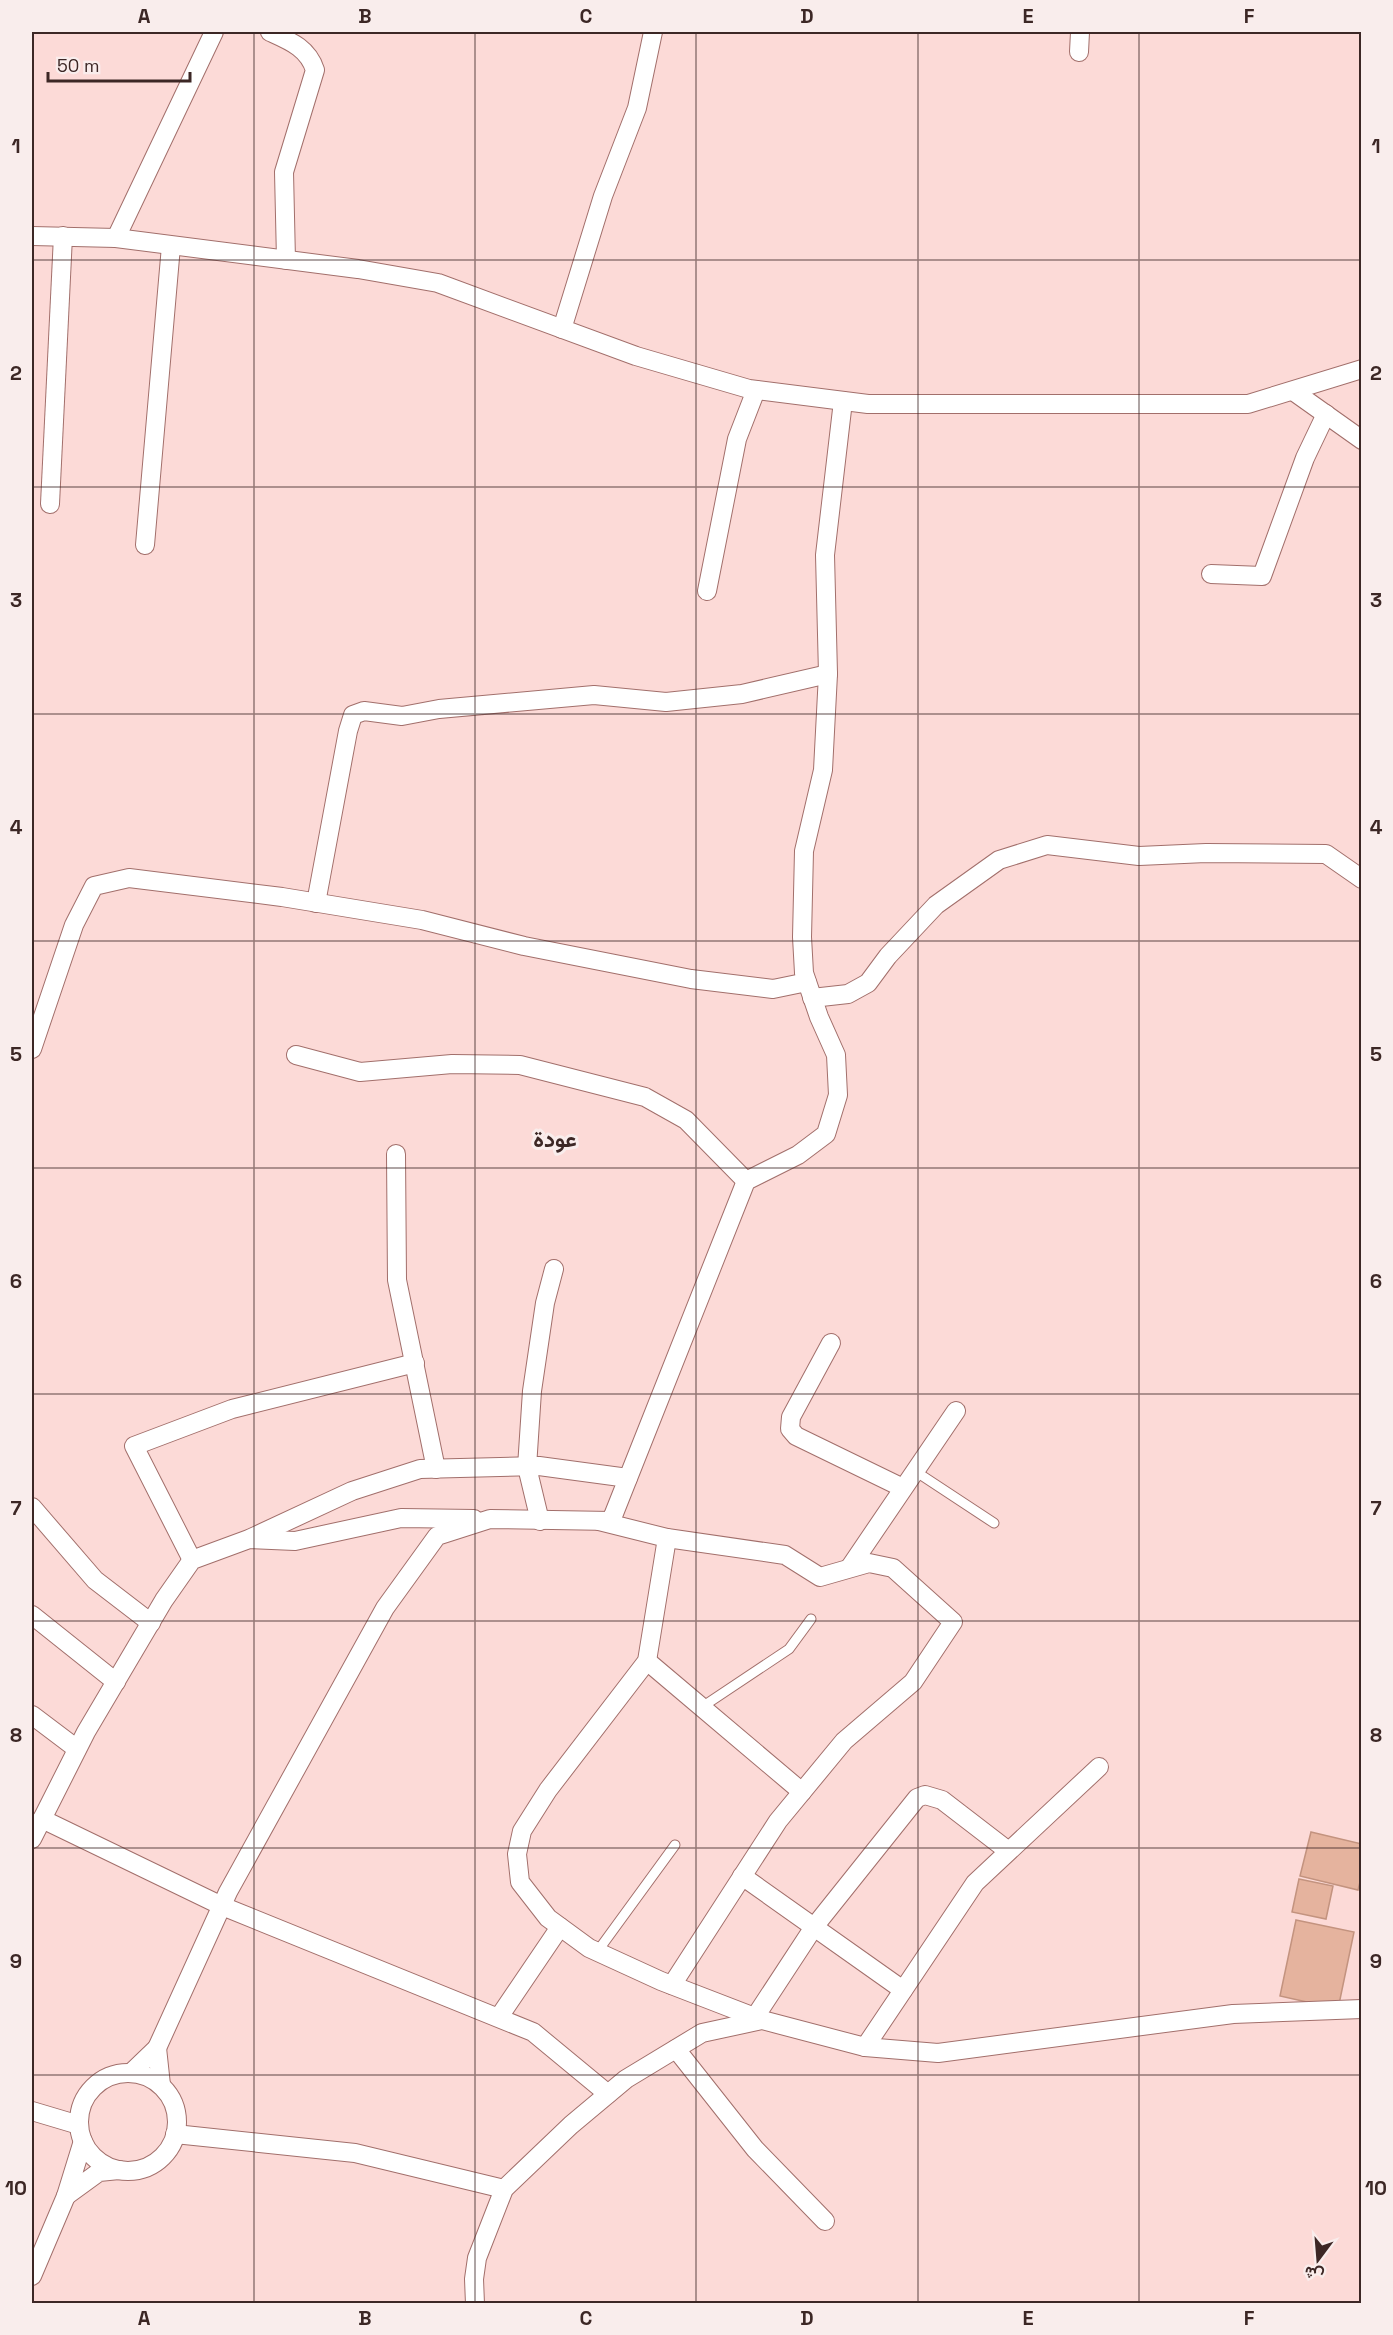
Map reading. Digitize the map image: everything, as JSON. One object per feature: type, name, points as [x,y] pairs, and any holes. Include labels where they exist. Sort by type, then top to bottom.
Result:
[{"type":"street","points":[[116,238],[214,32]]},
{"type":"street","points":[[270,32],[296,44],[311,57],[315,70],[284,172],[286,260]]},
{"type":"street","points":[[562,329],[603,196],[637,108],[653,32]]},
{"type":"street","points":[[1079,52],[1080,32]]},
{"type":"street","points":[[32,236],[116,238],[438,283],[636,356],[756,390],[868,404],[1248,404],[1362,369]]},
{"type":"street","points":[[50,504],[63,236]]},
{"type":"street","points":[[145,545],[171,246]]},
{"type":"street","points":[[708,591],[737,439],[756,390]]},
{"type":"street","points":[[1293,391],[1362,440]]},
{"type":"street","points":[[249,1539],[295,1541],[401,1518],[610,1521],[746,1181],[798,1155],[826,1134],[838,1095],[836,1055],[810,990],[802,938],[804,851],[823,770],[828,674],[825,555],[843,401]]},
{"type":"street","points":[[1211,574],[1262,576],[1305,458],[1326,414]]},
{"type":"street","points":[[316,903],[348,731],[353,715],[364,711],[402,716],[440,709],[594,695],[666,702],[742,694],[828,674]]},
{"type":"street","points":[[32,1049],[74,925],[94,886],[129,878],[422,920],[524,946],[691,979],[773,989],[848,994],[868,983],[888,956],[936,904],[999,860],[1047,845],[1139,856],[1206,853],[1326,854],[1362,879]]},
{"type":"street","points":[[296,1055],[360,1072],[452,1064],[520,1065],[645,1097],[686,1120],[746,1181]]},
{"type":"street","points":[[396,1154],[397,1280],[436,1469]]},
{"type":"street","points":[[540,1521],[527,1467],[532,1391],[544,1303],[554,1269]]},
{"type":"street","points":[[831,1343],[791,1417],[790,1429],[796,1436],[903,1488]]},
{"type":"street","points":[[192,1560],[134,1446],[232,1409],[415,1363]]},
{"type":"street","points":[[849,1567],[956,1411]]},
{"type":"street","points":[[32,1839],[40,1809],[151,1623],[192,1560],[249,1539],[352,1491],[420,1469],[527,1467],[628,1478]]},
{"type":"street","points":[[32,1507],[95,1580],[151,1623]]},
{"type":"street","points":[[131,2073],[157,2048],[222,1906],[385,1608],[437,1536],[490,1520]]},
{"type":"street","points":[[598,1521],[667,1538],[785,1555],[820,1577],[869,1563],[893,1568],[953,1622],[913,1682],[844,1741],[778,1821],[672,1985]]},
{"type":"street","points":[[667,1538],[647,1661],[548,1790],[522,1831],[517,1854],[520,1882],[548,1918],[560,1927],[597,1952],[672,1985],[759,2018],[864,2047],[938,2053],[1233,2014],[1362,2009]]},
{"type":"street","points":[[32,1615],[116,1682]]},
{"type":"street","points":[[647,1661],[802,1792]]},
{"type":"street","points":[[32,1715],[77,1749]]},
{"type":"street","points":[[864,2047],[975,1883],[1099,1767]]},
{"type":"street","points":[[475,2304],[474,2279],[477,2258],[504,2189],[626,2079],[702,2033],[759,2018],[814,1927],[917,1798],[925,1795],[942,1800],[1007,1851]]},
{"type":"street","points":[[40,1809],[222,1906],[533,2032],[608,2094]]},
{"type":"street","points":[[742,1876],[903,1990]]},
{"type":"street","points":[[498,2017],[560,1927]]},
{"type":"street","points":[[157,2048],[161,2085]]},
{"type":"street","points":[[676,2049],[755,2149],[825,2221]]},
{"type":"street","points":[[32,2276],[66,2196],[81,2133],[81,2108],[88,2094],[99,2082],[115,2074],[131,2073],[147,2077],[161,2085],[171,2098],[176,2112],[175,2134],[163,2156],[150,2166],[135,2170],[99,2172],[66,2196]]},
{"type":"street","points":[[32,2111],[81,2133],[98,2159],[119,2170]]},
{"type":"street","points":[[175,2134],[355,2153],[504,2189]]},
{"type":"lane","points":[[915,1471],[994,1522]]},
{"type":"lane","points":[[702,1707],[789,1649],[811,1619]]},
{"type":"lane","points":[[597,1952],[675,1845]]},
{"type":"building","points":[[1311,1832],[1362,1844],[1362,1874],[1358,1890],[1300,1876]]},
{"type":"building","points":[[1299,1879],[1333,1886],[1326,1919],[1292,1912]]},
{"type":"building","points":[[1296,1920],[1354,1932],[1338,2009],[1280,1996]]},
{"type":"district","name":"عودة","points":[[555,1139]]}]
